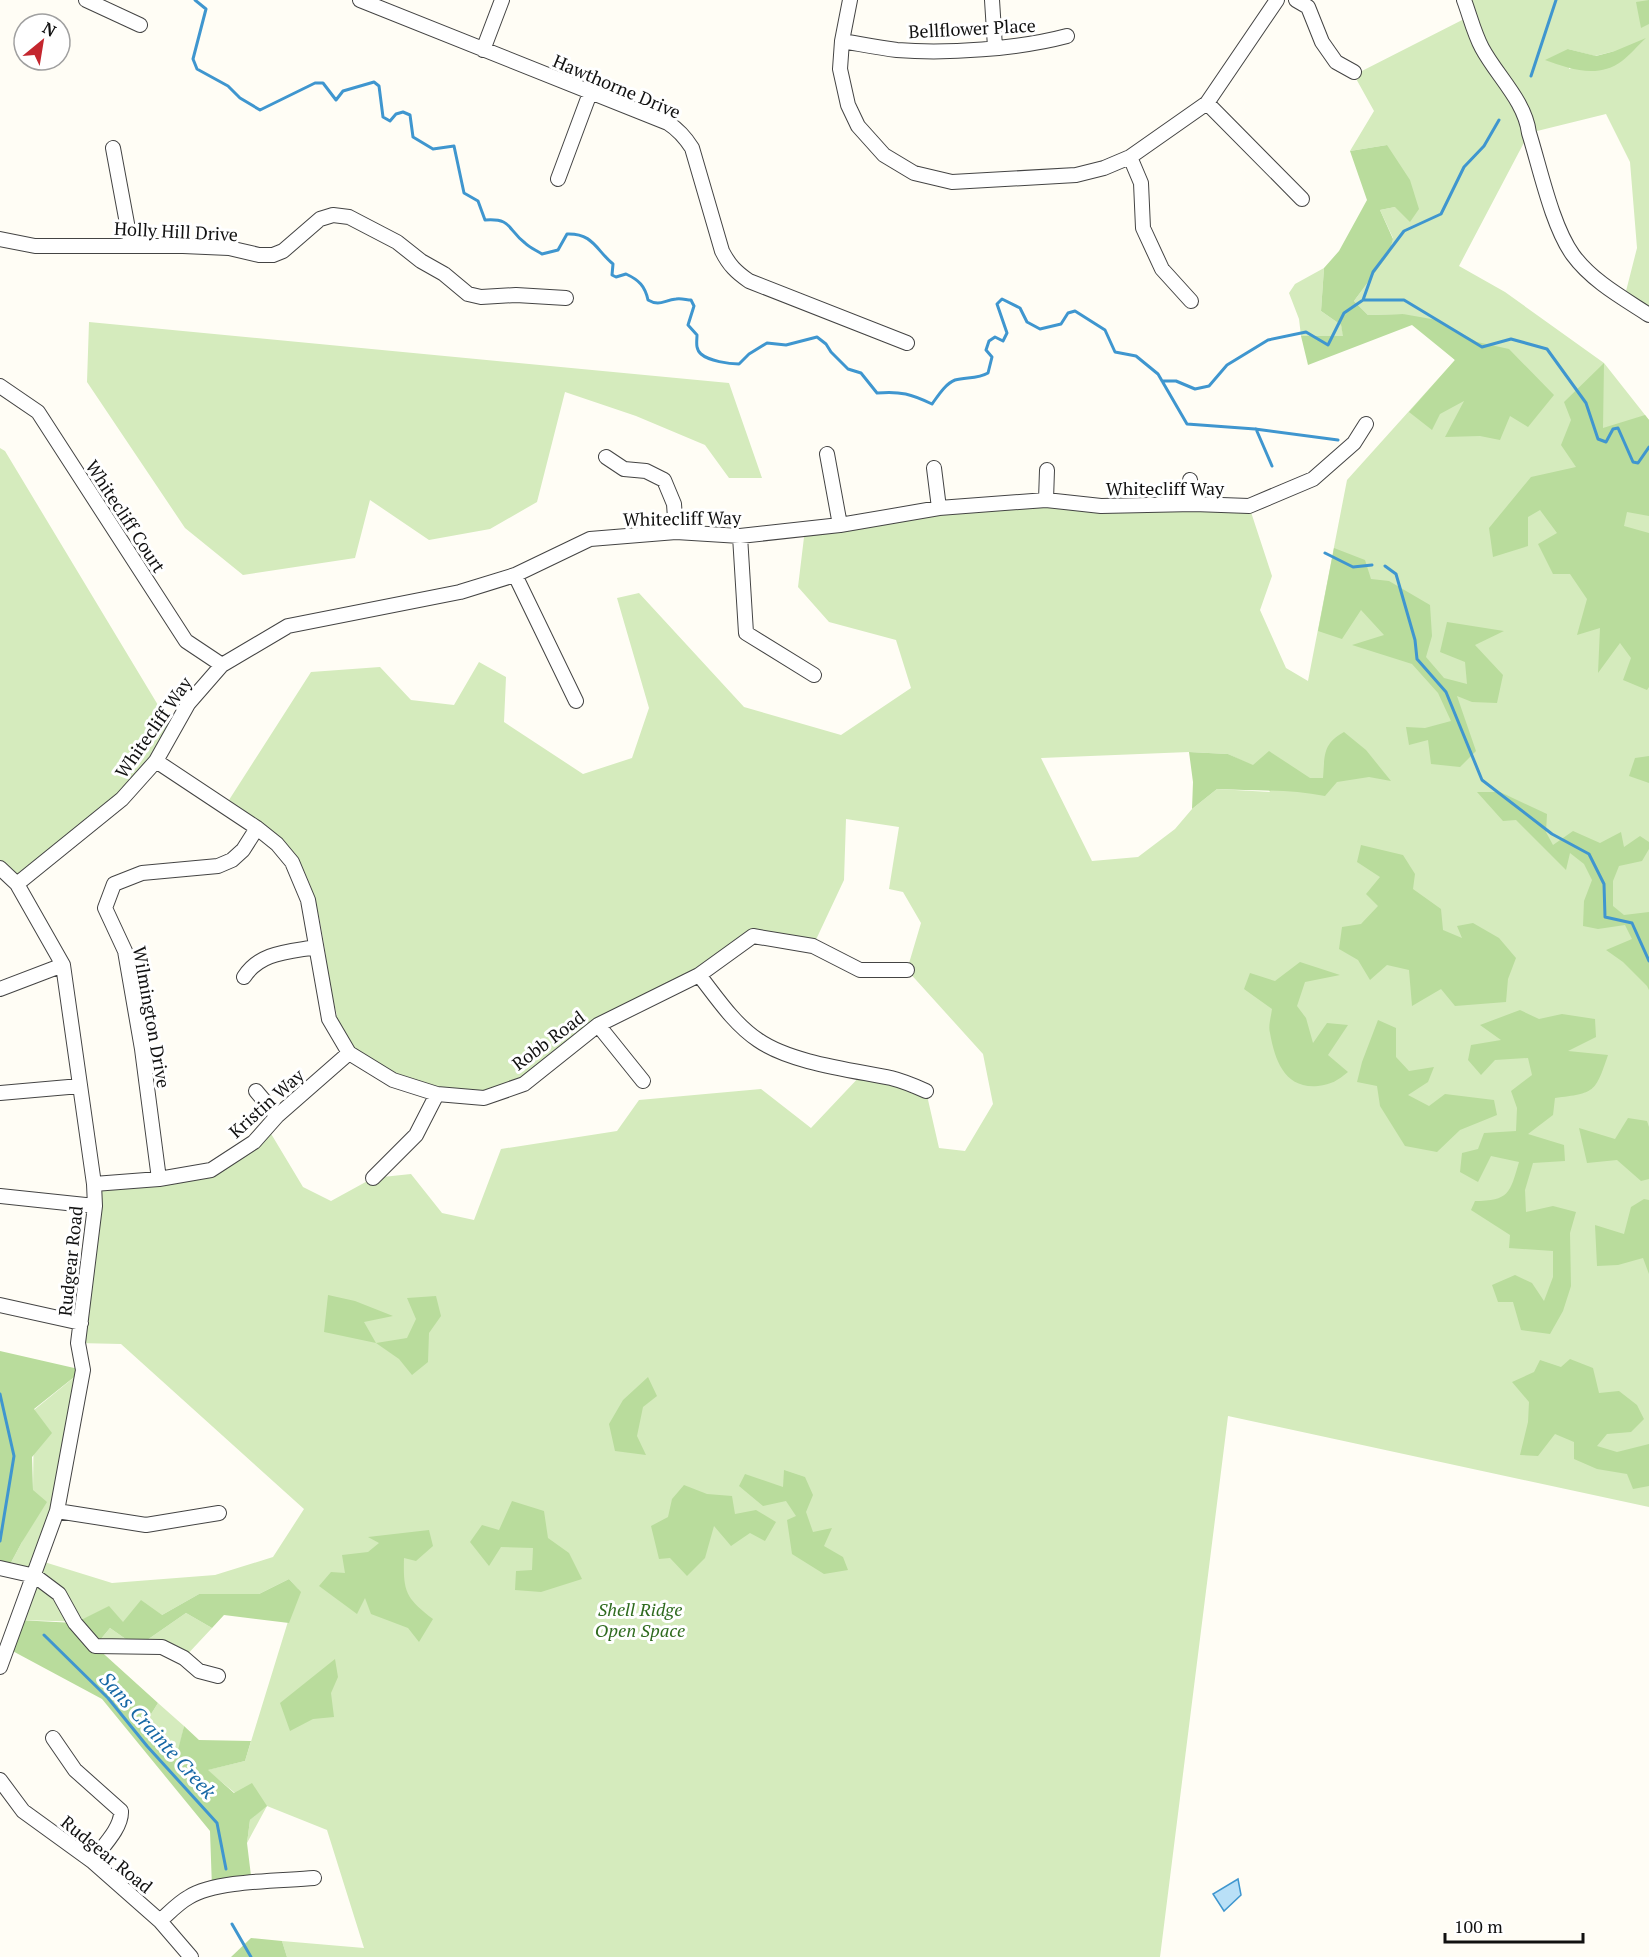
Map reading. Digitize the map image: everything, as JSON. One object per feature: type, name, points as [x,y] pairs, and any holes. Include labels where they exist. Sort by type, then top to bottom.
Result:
[{"type":"street","points":[[86,0],[140,25]]},
{"type":"street","name":"Hawthorne Drive","points":[[360,0],[668,123],[686,138],[692,148],[722,251],[729,265],[737,273],[749,281],[907,343]]},
{"type":"street","points":[[483,50],[502,0]]},
{"type":"street","points":[[850,0],[842,41],[840,69],[848,105],[858,126],[884,154],[914,173],[952,182],[1076,175],[1104,168],[1130,157],[1207,103],[1277,0]]},
{"type":"street","points":[[992,0],[995,47]]},
{"type":"street","points":[[1296,0],[1308,7],[1322,42],[1336,62],[1354,72]]},
{"type":"street","points":[[1464,0],[1481,47],[1528,122],[1529,133],[1560,232],[1574,256],[1602,283],[1649,315]]},
{"type":"street","name":"Bellflower Place","points":[[842,41],[895,50],[937,52],[1043,42],[1067,36]]},
{"type":"street","points":[[558,178],[590,93]]},
{"type":"street","points":[[1207,103],[1302,199]]},
{"type":"street","points":[[113,148],[131,245]]},
{"type":"street","points":[[1130,157],[1141,183],[1143,228],[1162,269],[1191,301]]},
{"type":"street","name":"Holly Hill Drive","points":[[0,239],[35,246],[131,245],[229,248],[259,255],[273,255],[283,250],[320,219],[333,215],[349,217],[397,242],[421,261],[444,274],[468,294],[481,297],[516,295],[566,298]]},
{"type":"street","name":"Whitecliff Court","points":[[0,386],[38,412],[186,641],[222,665]]},
{"type":"street","name":"Whitecliff Way","points":[[17,884],[122,799],[156,761],[188,704],[222,665],[288,626],[460,592],[515,574],[590,539],[676,532],[740,536],[840,525],[939,508],[1046,500],[1101,506],[1194,504],[1249,506],[1313,479],[1354,443],[1366,424]]},
{"type":"street","points":[[826,454],[840,525]]},
{"type":"street","points":[[606,457],[624,469],[646,471],[664,480],[674,504],[676,532]]},
{"type":"street","points":[[934,468],[939,508]]},
{"type":"street","points":[[1046,500],[1047,470]]},
{"type":"street","points":[[1190,480],[1194,504]]},
{"type":"street","points":[[740,536],[746,633],[814,675]]},
{"type":"street","points":[[515,574],[576,701]]},
{"type":"street","name":"Robb Road","points":[[156,761],[257,828],[277,844],[292,862],[308,900],[329,1019],[349,1053],[393,1080],[437,1095],[484,1098],[524,1084],[598,1025],[699,975],[753,936],[813,946],[860,970],[907,970]]},
{"type":"street","name":"Wilmington Drive","points":[[159,1179],[142,1049],[125,951],[105,908],[114,884],[142,873],[218,866],[232,860],[243,850],[257,828]]},
{"type":"street","name":"Rudgear Road","points":[[0,868],[17,884],[63,965],[94,1184],[95,1206],[78,1343],[83,1370],[57,1512],[0,1667]]},
{"type":"street","points":[[244,977],[251,966],[265,957],[316,947]]},
{"type":"street","points":[[0,989],[63,965]]},
{"type":"street","points":[[699,975],[738,1024],[759,1041],[785,1053],[833,1068],[893,1079],[926,1090]]},
{"type":"street","points":[[598,1025],[643,1081]]},
{"type":"street","name":"Kristin Way","points":[[94,1184],[159,1179],[211,1170],[254,1142],[277,1116],[349,1053]]},
{"type":"street","points":[[0,1093],[80,1086]]},
{"type":"street","points":[[256,1091],[277,1116]]},
{"type":"street","points":[[373,1178],[416,1135],[437,1095]]},
{"type":"street","points":[[0,1196],[95,1206]]},
{"type":"street","points":[[0,1305],[81,1323]]},
{"type":"street","points":[[57,1512],[146,1525],[219,1513]]},
{"type":"street","points":[[0,1568],[35,1576],[59,1594],[75,1623],[95,1646],[162,1647],[184,1658],[199,1671],[218,1676]]},
{"type":"street","points":[[53,1738],[75,1770],[120,1811],[121,1819],[92,1861]]},
{"type":"street","name":"Rudgear Road","points":[[0,1780],[23,1811],[92,1861],[160,1921],[191,1957]]},
{"type":"street","points":[[160,1921],[189,1897],[212,1888],[314,1878]]},
{"type":"green space","name":"Shell Ridge Open Space","points":[[1469,0],[1649,0],[1649,315],[1624,299],[1637,248],[1630,162],[1606,114],[1529,133],[1459,266],[1505,292],[1604,363],[1649,420],[1649,1507],[1228,1416],[1160,1957],[287,1957],[282,1941],[364,1948],[327,1830],[267,1806],[247,1843],[250,1820],[266,1806],[235,1793],[207,1770],[245,1761],[298,1589],[289,1579],[259,1594],[199,1594],[162,1615],[123,1623],[18,1620],[35,1576],[7,1570],[22,1542],[33,1490],[34,1410],[83,1370],[41,1561],[112,1583],[215,1575],[273,1557],[304,1509],[121,1344],[78,1343],[94,1184],[211,1170],[267,1127],[303,1187],[331,1201],[373,1178],[411,1174],[442,1213],[474,1220],[501,1149],[617,1131],[639,1100],[761,1089],[811,1128],[862,1074],[926,1091],[939,1148],[965,1151],[993,1104],[983,1054],[907,970],[921,923],[903,892],[889,889],[899,827],[846,819],[844,880],[813,946],[753,936],[598,1025],[524,1084],[484,1098],[437,1094],[349,1053],[329,1019],[337,1015],[321,927],[309,884],[300,864],[287,845],[274,832],[229,800],[311,672],[380,667],[411,700],[454,705],[479,662],[506,677],[504,722],[583,774],[632,758],[649,708],[617,598],[639,593],[744,707],[841,735],[911,688],[896,640],[829,622],[798,587],[805,529],[1046,500],[1249,506],[1272,576],[1260,610],[1286,668],[1308,681],[1347,480],[1455,360],[1403,314],[1368,315],[1354,301],[1389,254],[1393,238],[1380,210],[1395,207],[1387,145],[1350,151],[1374,111],[1354,75],[1470,16]],"holes":[[[1568,49],[1595,56],[1615,51],[1569,69]],[[1189,752],[1228,754],[1253,766],[1270,792],[1217,789],[1192,809],[1175,829],[1138,857],[1092,861],[1041,758]]]},
{"type":"green space","points":[[1649,0],[1649,24],[1641,28],[1636,2]]},
{"type":"green space","points":[[1646,38],[1622,61],[1603,70],[1584,71],[1545,60],[1568,49],[1596,56]]},
{"type":"green space","points":[[1387,145],[1410,180],[1419,209],[1410,222],[1395,207],[1380,210],[1393,239],[1389,254],[1354,301],[1368,315],[1403,314],[1437,320],[1477,342],[1509,349],[1554,395],[1528,427],[1510,416],[1500,440],[1480,436],[1445,437],[1464,401],[1440,414],[1432,430],[1409,412],[1455,360],[1412,325],[1308,365],[1301,336],[1343,336],[1341,325],[1321,311],[1324,268],[1339,251],[1367,200],[1350,151]]},
{"type":"green space","points":[[1324,268],[1321,311],[1341,325],[1344,337],[1301,336],[1299,319],[1289,293],[1295,284]]},
{"type":"green space","points":[[89,322],[729,383],[762,478],[729,478],[705,445],[636,416],[565,392],[537,502],[490,529],[429,540],[370,500],[355,558],[243,575],[185,528],[87,382]]},
{"type":"green space","points":[[1604,363],[1603,428],[1645,415],[1649,420],[1649,516],[1627,512],[1624,526],[1649,533],[1649,687],[1647,690],[1623,680],[1631,658],[1620,643],[1598,673],[1600,628],[1577,635],[1587,599],[1570,574],[1553,574],[1538,544],[1557,533],[1540,510],[1528,517],[1528,546],[1493,557],[1489,528],[1531,477],[1576,467],[1561,445],[1571,420],[1564,402]]},
{"type":"green space","points":[[0,448],[5,451],[173,730],[156,761],[17,884],[0,868]]},
{"type":"green space","points":[[1334,548],[1365,560],[1371,579],[1389,581],[1430,605],[1432,636],[1426,657],[1444,678],[1467,684],[1465,662],[1440,652],[1447,622],[1504,631],[1475,645],[1503,675],[1497,703],[1472,702],[1457,696],[1476,751],[1460,767],[1431,764],[1428,740],[1409,745],[1406,727],[1425,728],[1451,721],[1438,693],[1412,664],[1352,645],[1384,635],[1361,610],[1342,639],[1318,631]]},
{"type":"green space","points":[[1344,732],[1366,750],[1391,781],[1369,777],[1337,782],[1325,796],[1284,791],[1217,789],[1192,809],[1193,782],[1189,752],[1228,754],[1253,765],[1269,751],[1310,778],[1323,778],[1328,746]]},
{"type":"green space","points":[[1649,756],[1649,783],[1629,776],[1635,758]]},
{"type":"green space","points":[[1477,792],[1500,792],[1547,814],[1546,832],[1553,845],[1573,831],[1600,843],[1621,832],[1624,847],[1640,836],[1649,842],[1649,849],[1642,861],[1619,866],[1613,881],[1613,906],[1624,915],[1649,912],[1649,990],[1623,962],[1606,950],[1632,939],[1625,925],[1598,929],[1583,926],[1584,901],[1592,880],[1584,864],[1570,853],[1566,870],[1516,820],[1503,821]]},
{"type":"green space","points":[[1361,845],[1403,855],[1415,874],[1413,889],[1441,909],[1443,930],[1462,938],[1457,926],[1473,923],[1499,938],[1516,958],[1508,979],[1506,1002],[1455,1006],[1441,989],[1412,1006],[1409,970],[1387,965],[1370,980],[1358,960],[1339,949],[1342,927],[1361,924],[1378,906],[1366,894],[1380,877],[1357,862]]},
{"type":"green space","points":[[1300,962],[1340,975],[1305,982],[1297,1006],[1306,1018],[1313,1043],[1327,1023],[1348,1025],[1328,1055],[1348,1072],[1334,1082],[1318,1086],[1297,1083],[1284,1071],[1275,1054],[1269,1030],[1272,1009],[1244,989],[1250,973],[1275,981]]},
{"type":"green space","points":[[1520,1010],[1539,1019],[1562,1014],[1595,1019],[1596,1037],[1568,1051],[1608,1055],[1600,1077],[1592,1089],[1578,1095],[1555,1098],[1553,1115],[1528,1134],[1564,1145],[1565,1161],[1533,1163],[1525,1190],[1526,1212],[1553,1206],[1576,1212],[1570,1233],[1571,1286],[1563,1311],[1550,1334],[1521,1330],[1513,1302],[1498,1302],[1492,1285],[1515,1275],[1532,1283],[1544,1301],[1553,1277],[1553,1251],[1509,1248],[1510,1235],[1471,1210],[1475,1201],[1495,1199],[1506,1193],[1513,1181],[1519,1162],[1491,1156],[1478,1182],[1460,1172],[1462,1153],[1478,1149],[1484,1133],[1516,1131],[1517,1108],[1511,1091],[1532,1075],[1528,1058],[1495,1060],[1481,1075],[1468,1060],[1471,1045],[1501,1040],[1480,1025]]},
{"type":"green space","points":[[1378,1020],[1396,1028],[1396,1057],[1409,1071],[1434,1067],[1428,1082],[1408,1095],[1429,1106],[1445,1094],[1494,1100],[1497,1115],[1460,1130],[1437,1152],[1405,1146],[1380,1106],[1377,1086],[1357,1082]]},
{"type":"green space","points":[[1628,1118],[1647,1121],[1649,1179],[1641,1181],[1617,1160],[1587,1163],[1579,1128],[1615,1139]]},
{"type":"green space","points":[[1644,1199],[1649,1200],[1649,1274],[1643,1258],[1618,1265],[1597,1266],[1595,1225],[1624,1234],[1631,1207]]},
{"type":"green space","points":[[328,1295],[355,1301],[393,1316],[364,1322],[376,1343],[324,1332]]},
{"type":"green space","points":[[436,1296],[441,1316],[429,1333],[428,1362],[412,1375],[399,1359],[376,1343],[407,1338],[416,1319],[407,1298]]},
{"type":"green space","points":[[0,1351],[83,1370],[34,1409],[52,1433],[32,1457],[33,1490],[47,1502],[7,1570],[0,1568]]},
{"type":"green space","points":[[1570,1359],[1593,1368],[1599,1393],[1619,1391],[1637,1405],[1644,1419],[1631,1432],[1607,1434],[1597,1446],[1617,1452],[1649,1444],[1649,1486],[1633,1489],[1627,1474],[1597,1469],[1574,1459],[1574,1442],[1555,1434],[1538,1456],[1520,1455],[1528,1422],[1529,1402],[1512,1382],[1534,1372],[1540,1360],[1561,1367]]},
{"type":"green space","points":[[648,1377],[657,1396],[643,1407],[637,1436],[646,1455],[615,1451],[609,1424],[623,1400]]},
{"type":"green space","points":[[784,1470],[805,1477],[813,1495],[806,1512],[813,1532],[832,1528],[824,1546],[843,1557],[848,1570],[824,1574],[792,1554],[787,1520],[796,1516],[786,1501],[763,1506],[739,1486],[745,1474],[783,1487]]},
{"type":"green space","points":[[684,1485],[707,1494],[732,1496],[735,1514],[756,1510],[776,1522],[765,1541],[750,1533],[731,1546],[714,1526],[705,1558],[687,1576],[670,1558],[659,1559],[651,1526],[668,1517],[672,1499]]},
{"type":"green space","points":[[512,1501],[544,1511],[548,1538],[569,1553],[582,1579],[541,1592],[515,1590],[516,1571],[532,1570],[533,1548],[501,1547],[489,1566],[470,1542],[482,1525],[499,1530]]},
{"type":"green space","points":[[429,1530],[433,1546],[416,1561],[404,1558],[404,1579],[408,1593],[417,1605],[433,1619],[419,1642],[408,1628],[371,1614],[365,1598],[357,1614],[319,1586],[331,1572],[345,1573],[342,1555],[368,1552],[379,1543],[368,1537]]},
{"type":"green space","points":[[289,1579],[301,1592],[289,1623],[224,1615],[212,1628],[186,1613],[137,1647],[110,1628],[95,1646],[158,1703],[148,1719],[176,1758],[184,1726],[199,1740],[251,1741],[245,1761],[208,1770],[234,1793],[252,1783],[267,1806],[250,1820],[247,1843],[252,1884],[212,1888],[210,1831],[102,1699],[7,1648],[18,1620],[75,1623],[109,1606],[123,1622],[141,1600],[162,1615],[199,1594],[259,1594]]},
{"type":"green space","points":[[186,1613],[212,1628],[184,1658],[162,1647],[138,1647]]},
{"type":"green space","points":[[110,1628],[136,1647],[95,1646]]},
{"type":"green space","points":[[335,1659],[338,1677],[331,1693],[334,1717],[313,1719],[290,1731],[280,1703]]},
{"type":"green space","points":[[158,1703],[184,1726],[177,1759],[148,1719]]},
{"type":"green space","points":[[251,1938],[282,1941],[287,1957],[231,1957]]},
{"type":"water","points":[[1238,1879],[1241,1895],[1224,1911],[1213,1894]]},
{"type":"waterway","name":"Sans Crainte Creek","points":[[195,0],[206,9],[193,59],[197,69],[228,86],[240,98],[260,110],[315,83],[323,83],[336,100],[343,91],[374,82],[379,86],[383,117],[390,121],[396,114],[403,112],[410,115],[413,137],[433,149],[454,146],[464,193],[478,201],[485,220],[505,223],[527,245],[542,254],[558,250],[567,234],[583,236],[613,264],[612,275],[616,277],[626,274],[634,279],[641,284],[648,300],[659,303],[678,299],[691,300],[694,306],[688,325],[697,335],[699,352],[709,359],[739,364],[749,354],[767,343],[786,345],[817,337],[848,369],[861,373],[877,393],[906,394],[932,404],[951,382],[988,373],[992,357],[986,350],[989,341],[995,337],[1003,341],[1007,333],[997,304],[1002,299],[1020,308],[1027,322],[1040,329],[1061,324],[1068,313],[1075,311],[1105,330],[1115,352],[1136,356],[1158,374],[1187,424],[1255,429],[1338,440]]},
{"type":"waterway","points":[[1531,76],[1556,0]]},
{"type":"waterway","points":[[1162,381],[1176,381],[1195,389],[1209,386],[1227,365],[1268,340],[1306,332],[1328,345],[1344,313],[1363,300],[1373,272],[1404,231],[1441,214],[1464,167],[1484,146],[1499,120]]},
{"type":"waterway","points":[[1363,300],[1404,300],[1482,347],[1511,339],[1547,349],[1586,403],[1598,439],[1606,442],[1613,429],[1618,428],[1633,462],[1638,463],[1649,447]]},
{"type":"waterway","points":[[1256,429],[1272,466]]},
{"type":"waterway","points":[[1325,553],[1353,567],[1372,565]]},
{"type":"waterway","points":[[1385,566],[1396,574],[1415,640],[1417,659],[1446,692],[1482,780],[1552,834],[1589,854],[1604,884],[1605,917],[1632,923],[1649,961]]},
{"type":"waterway","name":"Sans Crainte Creek","points":[[0,1394],[14,1456],[0,1541]]},
{"type":"waterway","name":"Sans Crainte Creek","points":[[44,1635],[108,1698],[147,1746],[217,1823],[226,1869]]},
{"type":"waterway","name":"Sans Crainte Creek","points":[[232,1924],[251,1957]]}]
